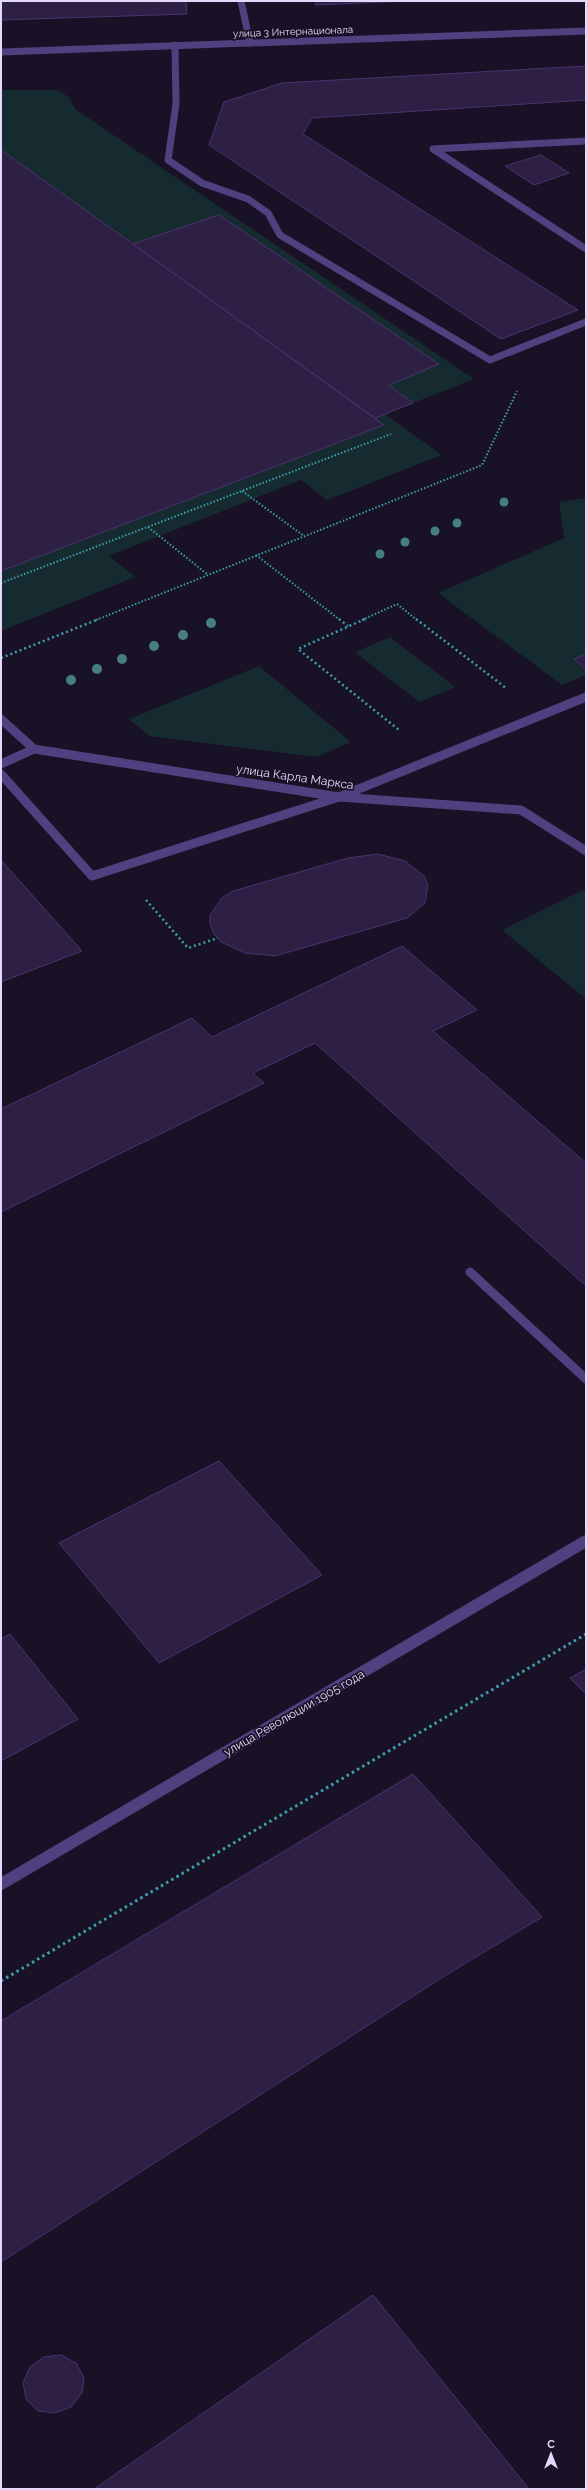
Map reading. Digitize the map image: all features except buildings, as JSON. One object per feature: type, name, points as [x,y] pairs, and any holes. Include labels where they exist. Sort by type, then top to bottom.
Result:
[{"type":"street","points":[[241,1],[250,43]]},
{"type":"street","name":"улица 3 Интернационала","points":[[1,52],[586,31]]},
{"type":"street","points":[[175,45],[176,104],[168,160],[202,182],[248,199],[268,214],[280,235],[490,360],[586,322]]},
{"type":"street","points":[[586,141],[433,149],[586,248]]},
{"type":"street","points":[[1,774],[92,876],[339,797],[586,697]]},
{"type":"street","points":[[1,719],[34,749],[1,764]]},
{"type":"street","name":"улица Карла Маркса","points":[[34,749],[339,797],[520,810],[586,851]]},
{"type":"street","points":[[470,1272],[586,1379]]},
{"type":"street","name":"улица Революции 1905 года","points":[[1,1884],[586,1541]]},
{"type":"path","points":[[1,658],[482,465],[518,388],[490,360]]},
{"type":"path","points":[[1,583],[390,434]]},
{"type":"path","points":[[242,491],[304,536]]},
{"type":"path","points":[[148,527],[207,575]]},
{"type":"path","points":[[256,555],[348,626]]},
{"type":"path","points":[[435,759],[298,649],[397,604],[542,716]]},
{"type":"path","points":[[119,867],[188,948],[218,938]]},
{"type":"path","points":[[1,1981],[586,1634]]},
{"type":"green space","points":[[1,90],[57,90],[69,97],[75,109],[474,379],[385,414],[442,455],[327,500],[301,480],[109,556],[135,577],[1,631]]},
{"type":"green space","points":[[586,498],[586,675],[562,685],[438,593],[564,538],[559,502]]},
{"type":"green space","points":[[390,637],[455,687],[419,702],[355,652]]},
{"type":"green space","points":[[259,666],[351,742],[316,757],[149,736],[129,719]]},
{"type":"green space","points":[[583,890],[586,892],[586,999],[502,930]]}]
